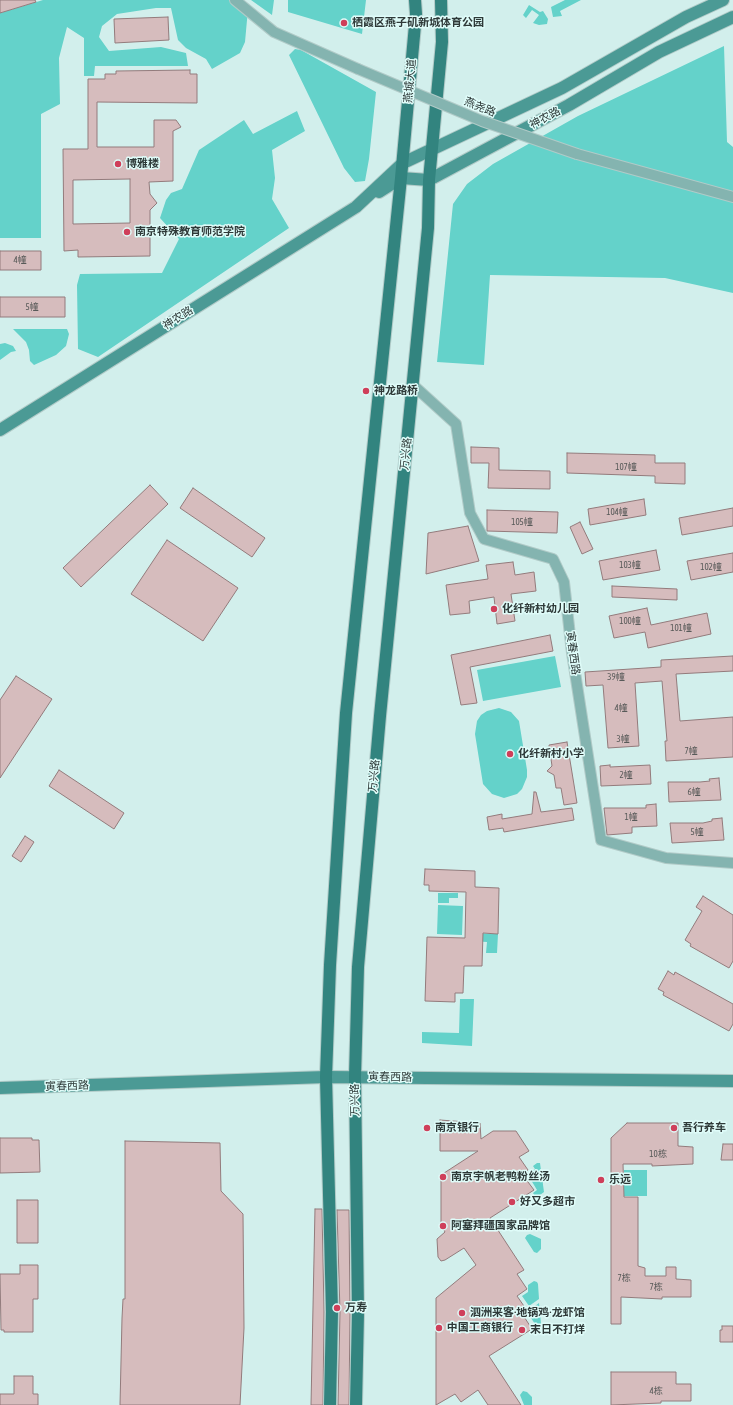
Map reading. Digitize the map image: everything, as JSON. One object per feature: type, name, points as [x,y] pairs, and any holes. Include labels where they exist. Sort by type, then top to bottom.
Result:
[{"type":"main road","name":"燕城大道","points":[[403,163],[415,22],[415,0]]},
{"type":"main road","points":[[432,150],[442,42],[441,0]]},
{"type":"main road","name":"万兴路","points":[[356,1405],[358,1313],[355,1077],[358,967],[370,822],[428,228],[429,180],[432,150]]},
{"type":"main road","points":[[330,1405],[332,1312],[326,1077],[330,965],[346,713],[403,163]]},
{"type":"street","name":"燕尧路","points":[[235,0],[274,32],[482,121],[576,154],[733,197]]},
{"type":"street","name":"神农路","points":[[356,206],[403,163],[562,88],[686,17],[723,0]]},
{"type":"street","name":"神农路","points":[[429,180],[568,105],[659,52],[733,17]]},
{"type":"street","name":"神农路","points":[[0,430],[401,178]]},
{"type":"street","points":[[401,178],[429,180]]},
{"type":"street","name":"寅春西路","points":[[413,386],[456,424],[470,513],[484,539],[554,559],[564,582],[572,653],[601,840],[666,858],[733,863]]},
{"type":"street","name":"寅春西路","points":[[0,1088],[326,1077],[733,1082]]},
{"type":"shaded area","points":[[43,0],[238,0],[248,9],[245,42],[240,53],[212,69],[206,59],[186,48],[178,40],[171,8],[156,8],[117,14],[102,26],[99,37],[109,51],[161,47],[186,53],[188,66],[95,66],[94,76],[84,76],[84,38],[67,27],[59,58],[60,104],[41,114],[41,238],[0,238],[0,13]]},
{"type":"shaded area","points":[[251,0],[274,0],[272,15]]},
{"type":"shaded area","name":"栖霞区燕子矶新城体育公园","points":[[288,0],[366,0],[362,34],[288,12]]},
{"type":"shaded area","points":[[565,0],[581,0],[560,11],[562,16],[553,17],[551,7]]},
{"type":"shaded area","points":[[529,5],[540,12],[543,11],[548,19],[547,24],[539,25],[533,23],[539,15],[532,10],[526,18],[523,15]]},
{"type":"shaded area","points":[[724,46],[727,142],[733,147],[733,293],[665,278],[490,275],[484,365],[437,362],[453,204],[467,184],[493,164],[578,116]]},
{"type":"shaded area","points":[[295,49],[301,50],[376,92],[369,159],[365,181],[355,182],[344,168],[289,55]]},
{"type":"shaded area","points":[[297,111],[305,131],[272,150],[275,178],[272,199],[289,228],[98,357],[78,349],[77,285],[80,274],[162,273],[179,239],[160,218],[166,200],[171,193],[182,189],[199,150],[244,120],[253,134]]},
{"type":"shaded area","points":[[13,329],[67,329],[69,334],[66,346],[56,355],[34,365],[30,361],[29,350],[26,342]]},
{"type":"shaded area","points":[[5,343],[13,346],[16,351],[11,352],[0,360],[0,344]]},
{"type":"shaded area","points":[[555,656],[561,687],[483,701],[477,670]]},
{"type":"shaded area","points":[[499,708],[511,712],[519,721],[527,770],[527,777],[522,789],[517,794],[504,798],[492,794],[483,784],[475,734],[477,721],[481,715],[487,711]]},
{"type":"shaded area","points":[[438,893],[458,893],[458,898],[449,898],[449,903],[438,903]]},
{"type":"shaded area","points":[[438,905],[463,906],[462,935],[437,934]]},
{"type":"shaded area","points":[[471,933],[498,934],[497,953],[486,953],[487,942],[471,941]]},
{"type":"shaded area","points":[[460,999],[474,999],[472,1046],[422,1043],[422,1032],[459,1033]]},
{"type":"shaded area","points":[[540,1163],[544,1192],[536,1198],[533,1193],[537,1190],[528,1175],[535,1169],[533,1166]]},
{"type":"shaded area","points":[[624,1170],[647,1170],[647,1196],[624,1196]]},
{"type":"shaded area","points":[[530,1234],[541,1239],[541,1249],[537,1253],[534,1252],[525,1238]]},
{"type":"shaded area","points":[[534,1281],[538,1284],[539,1299],[529,1306],[522,1296],[528,1292],[528,1285]]},
{"type":"shaded area","points":[[539,1303],[541,1324],[537,1327],[527,1312]]},
{"type":"shaded area","points":[[523,1391],[527,1392],[532,1397],[532,1405],[524,1405],[520,1395]]},
{"type":"building","points":[[0,0],[35,0],[36,2],[0,13]]},
{"type":"building","points":[[168,17],[169,40],[115,43],[114,19]]},
{"type":"building","name":"博雅楼","points":[[190,70],[190,74],[197,74],[197,103],[97,102],[97,147],[154,147],[154,120],[176,120],[181,127],[173,131],[173,181],[149,182],[150,194],[157,203],[150,210],[150,256],[78,257],[78,250],[64,251],[63,149],[88,149],[88,79],[105,79],[105,74],[116,74],[116,71]],"holes":[[[130,179],[130,223],[73,224],[73,180]]]},
{"type":"building","points":[[0,251],[41,251],[41,270],[0,270]]},
{"type":"building","points":[[0,297],[65,297],[65,317],[0,317]]},
{"type":"building","points":[[471,447],[499,448],[499,470],[550,471],[550,489],[488,488],[489,463],[471,463]]},
{"type":"building","points":[[567,453],[655,455],[655,463],[685,463],[685,484],[655,483],[655,476],[567,473]]},
{"type":"building","points":[[150,485],[168,504],[81,587],[63,568]]},
{"type":"building","points":[[193,488],[265,538],[252,557],[180,508]]},
{"type":"building","points":[[644,499],[646,515],[590,525],[588,509]]},
{"type":"building","points":[[733,508],[733,526],[682,535],[679,518]]},
{"type":"building","points":[[487,510],[558,512],[557,533],[487,531]]},
{"type":"building","points":[[580,522],[593,549],[582,554],[570,527]]},
{"type":"building","points":[[468,526],[479,561],[426,574],[428,533]]},
{"type":"building","points":[[167,540],[238,588],[203,641],[131,594]]},
{"type":"building","points":[[656,550],[660,570],[603,580],[599,561]]},
{"type":"building","points":[[733,553],[733,572],[691,580],[687,561]]},
{"type":"building","points":[[513,562],[515,575],[534,572],[536,591],[511,594],[515,621],[497,624],[494,597],[469,601],[470,613],[450,615],[446,585],[488,579],[486,565]]},
{"type":"building","points":[[612,586],[677,589],[677,600],[612,597]]},
{"type":"building","points":[[647,608],[651,625],[707,613],[711,634],[648,648],[645,632],[614,638],[609,616]]},
{"type":"building","points":[[550,635],[553,651],[470,667],[477,703],[461,705],[451,655]]},
{"type":"building","points":[[733,656],[733,671],[676,674],[680,721],[733,717],[733,757],[666,761],[665,741],[667,741],[662,681],[635,683],[639,746],[608,748],[603,685],[586,686],[585,672],[661,667],[661,660]]},
{"type":"building","points":[[16,676],[52,699],[0,778],[0,700]]},
{"type":"building","points":[[567,742],[577,803],[564,805],[561,788],[556,788],[554,775],[547,771],[552,766],[549,745]]},
{"type":"building","points":[[610,765],[610,767],[650,765],[651,784],[601,786],[600,766]]},
{"type":"building","points":[[59,770],[124,813],[114,829],[49,786]]},
{"type":"building","points":[[719,778],[721,800],[669,802],[668,782],[700,782]]},
{"type":"building","points":[[534,792],[536,792],[541,812],[572,808],[574,820],[504,832],[503,828],[489,830],[487,817],[502,814],[502,819],[532,814]]},
{"type":"building","points":[[656,804],[657,826],[632,827],[632,833],[607,835],[604,808],[646,808],[646,805]]},
{"type":"building","points":[[722,818],[724,840],[672,843],[670,823],[703,823],[712,821],[712,819]]},
{"type":"building","points":[[25,836],[34,842],[21,862],[12,856]]},
{"type":"building","points":[[425,869],[475,871],[475,887],[499,888],[498,934],[483,933],[482,966],[464,966],[463,993],[455,993],[455,1002],[425,1001],[427,937],[465,938],[466,892],[429,891],[429,885],[424,885]]},
{"type":"building","points":[[703,896],[733,915],[733,961],[729,968],[690,946],[691,944],[685,940],[702,911],[696,907]]},
{"type":"building","points":[[668,971],[674,975],[675,972],[733,1004],[733,1024],[729,1031],[663,995],[664,992],[658,989]]},
{"type":"building","points":[[440,1120],[480,1123],[481,1139],[493,1131],[516,1131],[529,1151],[519,1157],[528,1170],[522,1174],[534,1190],[490,1218],[524,1270],[517,1274],[527,1289],[517,1296],[526,1309],[521,1312],[532,1329],[489,1356],[521,1405],[488,1405],[478,1390],[461,1402],[455,1394],[436,1405],[436,1298],[476,1265],[464,1248],[445,1260],[441,1261],[438,1257],[437,1239],[445,1232],[441,1225],[441,1175],[478,1151],[440,1151]]},
{"type":"building","points":[[627,1123],[678,1123],[678,1146],[693,1147],[693,1164],[652,1166],[652,1164],[623,1164],[624,1197],[638,1197],[638,1266],[645,1268],[645,1276],[666,1276],[666,1267],[676,1267],[676,1279],[691,1280],[691,1297],[662,1297],[662,1299],[621,1297],[621,1324],[611,1324],[611,1138]]},
{"type":"building","points":[[0,1138],[32,1138],[32,1140],[39,1140],[40,1172],[0,1173]]},
{"type":"building","points":[[125,1141],[220,1143],[221,1191],[243,1214],[244,1328],[240,1405],[120,1405],[122,1318],[123,1299],[125,1299]]},
{"type":"building","points":[[723,1144],[733,1144],[733,1160],[721,1160]]},
{"type":"building","points":[[17,1200],[38,1200],[38,1243],[17,1243]]},
{"type":"building","points":[[315,1209],[322,1209],[324,1312],[323,1405],[311,1405]]},
{"type":"building","points":[[337,1210],[349,1210],[349,1405],[338,1405],[340,1312]]},
{"type":"building","points":[[20,1265],[38,1265],[38,1299],[33,1299],[33,1332],[4,1332],[4,1330],[1,1330],[0,1274],[20,1274]]},
{"type":"building","points":[[722,1326],[733,1326],[733,1342],[720,1342],[720,1330],[722,1330]]},
{"type":"building","points":[[611,1372],[676,1372],[676,1384],[691,1384],[691,1401],[661,1401],[661,1403],[611,1405]]},
{"type":"building","points":[[14,1376],[33,1376],[33,1394],[38,1394],[38,1405],[0,1405],[0,1394],[14,1394]]},
{"type":"place","name":"栖霞区燕子矶新城体育公园","points":[[344,23]]},
{"type":"place","name":"博雅楼","points":[[118,164]]},
{"type":"place","name":"南京特殊教育师范学院","points":[[127,232]]},
{"type":"place","name":"神龙路桥","points":[[366,391]]},
{"type":"place","name":"化纤新村幼儿园","points":[[494,609]]},
{"type":"place","name":"化纤新村小学","points":[[510,754]]},
{"type":"place","name":"南京银行","points":[[427,1128]]},
{"type":"place","name":"吾行养车","points":[[674,1128]]},
{"type":"place","name":"南京宇帆老鸭粉丝汤","points":[[443,1177]]},
{"type":"place","name":"乐远","points":[[601,1180]]},
{"type":"place","name":"好又多超市","points":[[512,1202]]},
{"type":"place","name":"阿塞拜疆国家品牌馆","points":[[443,1226]]},
{"type":"place","name":"万寿","points":[[337,1308]]},
{"type":"place","name":"泗洲来客·地锅鸡·龙虾馆","points":[[462,1313]]},
{"type":"place","name":"中国工商银行","points":[[439,1328]]},
{"type":"place","name":"末日不打烊","points":[[522,1330]]}]
